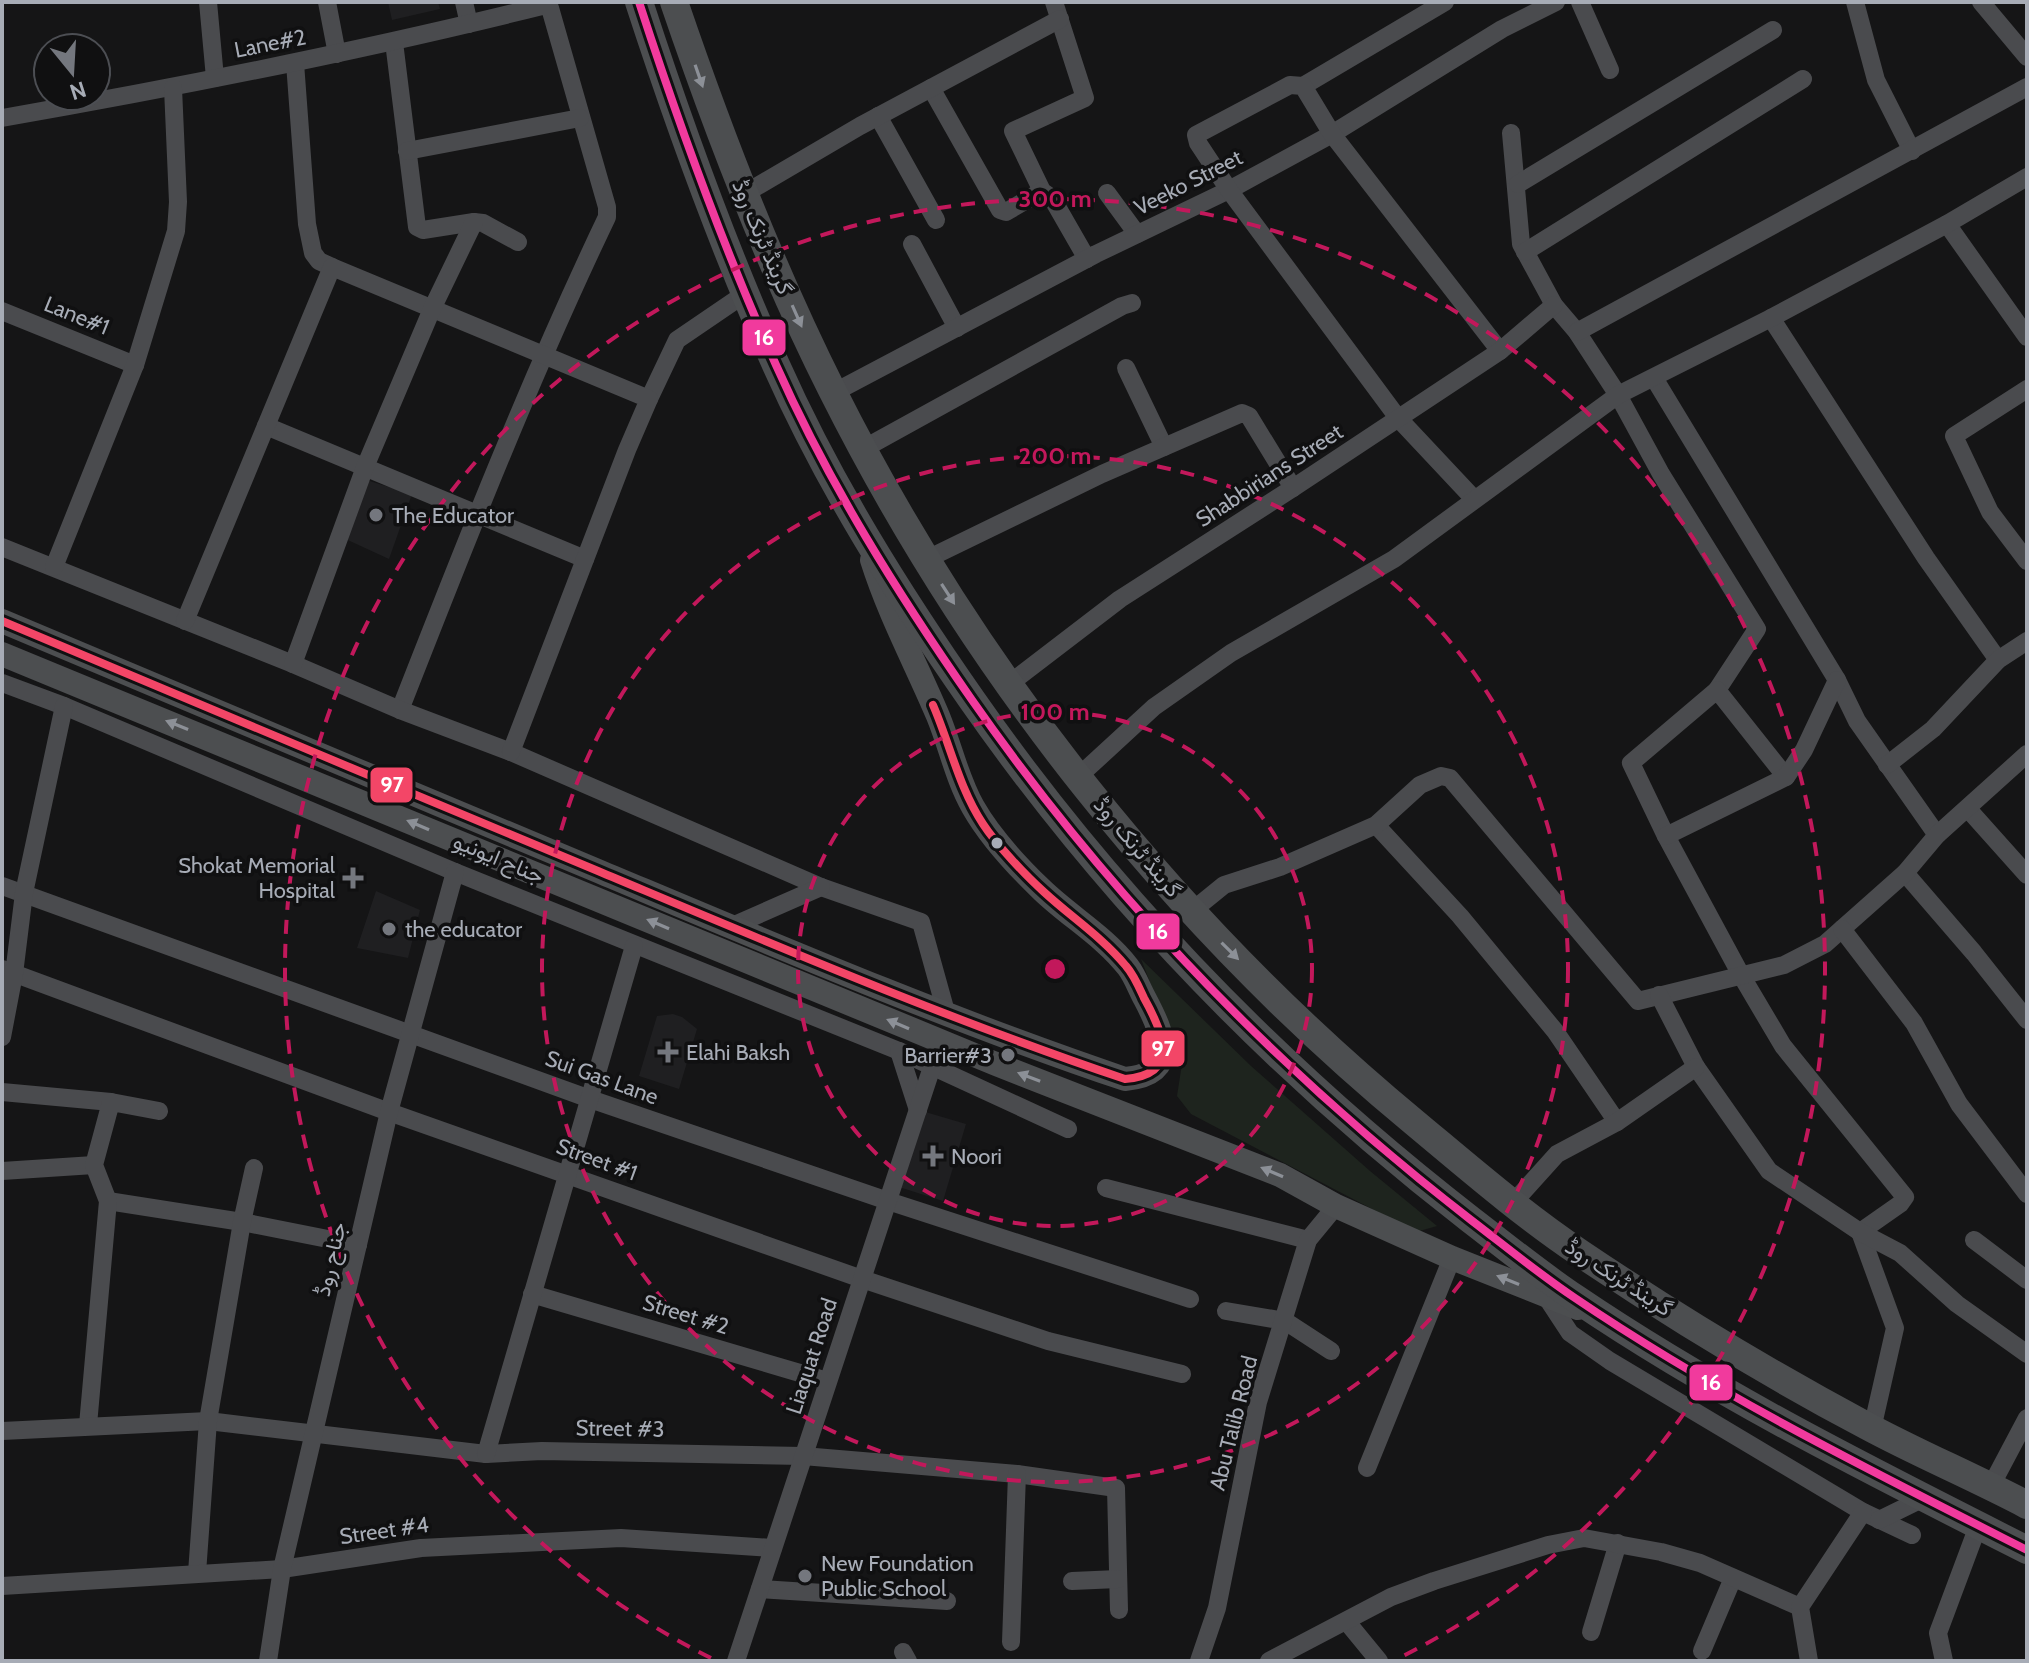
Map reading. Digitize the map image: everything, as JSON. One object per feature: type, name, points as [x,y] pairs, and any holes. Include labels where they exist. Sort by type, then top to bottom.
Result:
[{"type":"highway","name":"گرینڈ ٹرنک روڈ","points":[[639,2],[678,123],[778,369],[864,534],[924,633],[1001,742],[1146,922],[1278,1056],[1343,1115],[1467,1217],[1568,1294],[1816,1444],[2027,1550]]},
{"type":"highway","name":"گرینڈ ٹرنک روڈ","points":[[674,2],[744,194],[813,351],[863,449],[925,560],[1009,684],[1137,851],[1312,1033],[1512,1204],[1626,1283],[1763,1367],[1872,1429],[2027,1505]]},
{"type":"highway","points":[[778,369],[813,351]]},
{"type":"main road","name":"جناح ایونیو","points":[[2,621],[730,927],[946,1012],[1006,1039],[1125,1079],[1143,1078],[1155,1069],[1162,1058],[1164,1046],[1152,1011],[1129,968],[1099,936],[1043,891],[984,826],[970,803],[939,719],[883,593],[864,534]]},
{"type":"main road","name":"جناح ایونیو","points":[[2,654],[996,1064],[1280,1175],[1336,1206],[1452,1258],[1606,1319]]},
{"type":"main road","points":[[718,949],[730,927]]},
{"type":"street","points":[[208,2],[215,78]]},
{"type":"street","points":[[327,2],[337,54]]},
{"type":"street","points":[[464,2],[469,24]]},
{"type":"street","points":[[1445,2],[1303,86],[1290,85],[1196,135],[1198,143],[1229,190],[1398,418],[1474,499]]},
{"type":"street","name":"Veeko Street","points":[[833,393],[1087,259],[1229,190],[1332,134],[1502,29],[1556,2]]},
{"type":"street","points":[[1580,2],[1610,70]]},
{"type":"street","points":[[1855,2],[1876,80],[1912,151]]},
{"type":"street","points":[[1981,2],[2027,57]]},
{"type":"street","name":"Lane#2","points":[[2,118],[295,63],[546,5],[554,14],[580,118]]},
{"type":"street","points":[[744,194],[931,88],[1057,11],[1085,98],[1013,131],[1042,191],[1052,198],[1087,259]]},
{"type":"street","points":[[1518,184],[1773,30]]},
{"type":"street","points":[[394,42],[417,227],[423,230],[483,223],[518,242]]},
{"type":"street","points":[[295,63],[307,224],[313,253],[319,261],[649,399]]},
{"type":"street","points":[[1525,252],[1803,79]]},
{"type":"street","points":[[1303,86],[1332,134],[1500,351]]},
{"type":"street","points":[[1577,332],[2027,87]]},
{"type":"street","points":[[54,567],[135,365],[176,231],[178,202],[173,88]]},
{"type":"street","points":[[931,88],[1000,210],[1006,212],[1042,191]]},
{"type":"street","points":[[878,116],[936,220]]},
{"type":"street","points":[[400,710],[476,514],[544,353],[607,217],[607,207],[580,118],[407,151]]},
{"type":"street","points":[[1511,133],[1518,184],[1517,223],[1525,252],[1554,305],[1577,332],[1618,395],[1661,474],[1757,629],[1717,690],[1631,763],[1666,836],[1783,1046],[1905,1197],[1900,1204],[1860,1232]]},
{"type":"street","points":[[1079,776],[1121,735],[1180,689],[1231,653],[1394,559],[1618,395],[1771,318],[1947,224],[2027,177]]},
{"type":"street","points":[[1107,193],[1137,234]]},
{"type":"street","points":[[293,664],[365,467],[432,309],[474,222]]},
{"type":"street","points":[[1947,224],[2027,337]]},
{"type":"street","points":[[912,244],[957,328]]},
{"type":"street","points":[[185,621],[332,267]]},
{"type":"street","points":[[511,752],[649,399],[677,340],[746,293]]},
{"type":"street","points":[[863,449],[1132,303]]},
{"type":"street","name":"Shabbirians Street","points":[[1009,684],[1120,599],[1500,351],[1554,305]]},
{"type":"street","name":"Lane#1","points":[[2,311],[135,365]]},
{"type":"street","points":[[1771,318],[1926,558],[1998,660]]},
{"type":"street","points":[[1126,368],[1164,447]]},
{"type":"street","points":[[1654,378],[1837,680],[1857,721],[1937,835]]},
{"type":"street","points":[[2027,389],[1954,436],[1990,512],[2027,561]]},
{"type":"street","points":[[925,560],[1102,474],[1242,413],[1249,416],[1293,488]]},
{"type":"street","points":[[266,426],[585,559]]},
{"type":"street","points":[[2,547],[400,710],[511,752],[821,887],[921,922],[946,1012]]},
{"type":"street","points":[[1887,765],[1933,729],[1998,660],[2026,643]]},
{"type":"street","points":[[1666,836],[1786,777],[1804,750],[1837,680]]},
{"type":"street","points":[[2,683],[64,706],[634,946],[899,1051],[1068,1129]]},
{"type":"street","points":[[1717,690],[1786,777]]},
{"type":"street","points":[[2,1037],[8,971],[64,706]]},
{"type":"street","points":[[227,775],[236,749]]},
{"type":"street","points":[[1192,911],[1224,885],[1280,867],[1376,825],[1420,785],[1441,776],[1450,778],[1638,1001],[1784,965],[1825,944],[1905,873],[1937,835],[2027,754]]},
{"type":"street","points":[[1968,809],[2027,875]]},
{"type":"street","points":[[1376,825],[1460,916],[1555,1031],[1617,1122]]},
{"type":"street","name":"جناح روڈ","points":[[268,1661],[282,1569],[389,1112],[455,872]]},
{"type":"street","points":[[1905,873],[2027,1020]]},
{"type":"street","name":"Sui Gas Lane","points":[[2,886],[590,1099],[888,1201],[1190,1299]]},
{"type":"street","points":[[730,927],[821,887]]},
{"type":"street","points":[[1842,929],[1914,1023],[1959,1104],[2027,1194]]},
{"type":"street","points":[[486,1454],[634,946]]},
{"type":"street","name":"Street #1","points":[[8,971],[389,1112],[862,1279],[1048,1341],[1182,1374]]},
{"type":"street","points":[[1659,995],[1696,1067],[1769,1171],[1860,1232],[1900,1253],[1957,1304],[2027,1354]]},
{"type":"street","points":[[899,1051],[918,1110]]},
{"type":"street","name":"Liaquat Road","points":[[736,1661],[932,1067]]},
{"type":"street","points":[[1512,1204],[1557,1154],[1617,1122],[1696,1067]]},
{"type":"street","points":[[2,1092],[111,1102],[159,1111]]},
{"type":"street","points":[[88,1425],[108,1201],[94,1165],[111,1102]]},
{"type":"street","points":[[2,1171],[94,1165]]},
{"type":"street","points":[[197,1573],[208,1421],[254,1168]]},
{"type":"street","points":[[1106,1188],[1308,1240]]},
{"type":"street","points":[[108,1201],[242,1222],[358,1245]]},
{"type":"street","name":"Abu Talib Road","points":[[1199,1661],[1217,1608],[1258,1402],[1308,1240],[1336,1206]]},
{"type":"street","points":[[1860,1232],[1895,1328],[1872,1429]]},
{"type":"street","points":[[1974,1240],[2027,1280]]},
{"type":"street","points":[[1367,1468],[1452,1258]]},
{"type":"street","name":"Street #2","points":[[532,1294],[827,1381]]},
{"type":"street","points":[[1545,1295],[1570,1333],[1610,1361],[1871,1516],[1912,1535]]},
{"type":"street","points":[[1226,1311],[1285,1321],[1331,1351]]},
{"type":"street","points":[[1991,1486],[2027,1418]]},
{"type":"street","name":"Street #3","points":[[2,1431],[208,1421],[486,1454],[542,1451],[803,1456],[1017,1474],[1116,1488],[1119,1610]]},
{"type":"street","points":[[1011,1642],[1017,1474]]},
{"type":"street","points":[[1809,1661],[1800,1607],[1871,1516],[1924,1498]]},
{"type":"street","points":[[1944,1661],[1938,1633],[1978,1526]]},
{"type":"street","name":"Street #4","points":[[2,1586],[282,1569],[421,1548],[621,1538],[773,1548]]},
{"type":"street","points":[[1269,1661],[1391,1597],[1548,1545],[1584,1538],[1700,1563],[1800,1607]]},
{"type":"street","points":[[1591,1632],[1618,1543]]},
{"type":"street","points":[[1702,1651],[1733,1578]]},
{"type":"street","points":[[1072,1581],[1118,1579]]},
{"type":"street","points":[[760,1589],[947,1601]]},
{"type":"street","points":[[1347,1622],[1379,1661]]},
{"type":"shaded area","points":[[388,2],[438,2],[440,9],[392,20]]},
{"type":"shaded area","name":"The Educator","points":[[363,479],[412,494],[389,559],[339,536]]},
{"type":"shaded area","name":"the educator","points":[[376,891],[420,910],[408,958],[357,948]]},
{"type":"shaded area","points":[[1141,959],[1251,1066],[1437,1226],[1416,1232],[1191,1114],[1177,1096],[1182,1064]]},
{"type":"shaded area","name":"Elahi Baksh","points":[[673,1014],[697,1029],[679,1089],[639,1076],[657,1016]]},
{"type":"shaded area","name":"Noori","points":[[922,1111],[966,1124],[943,1201],[899,1187]]},
{"type":"transit line","name":"16","points":[[639,2],[686,140],[738,276],[776,365],[842,495],[891,579],[972,700],[1082,844],[1141,913],[1202,979],[1332,1104],[1400,1163],[1548,1279],[1629,1333],[1740,1400],[2027,1550]]},
{"type":"transit line","name":"97","points":[[2,621],[926,1006],[1125,1079],[1155,1069],[1161,1060],[1161,1037],[1134,977],[1107,946],[1029,877],[989,832],[967,796],[933,705]]},
{"type":"place","name":"The Educator","points":[[376,515]]},
{"type":"place","name":"Shokat Memorial Hospital","points":[[353,878]]},
{"type":"place","name":"the educator","points":[[389,929]]},
{"type":"place","name":"Elahi Baksh","points":[[668,1052]]},
{"type":"place","name":"Barrier#3","points":[[1008,1055]]},
{"type":"place","name":"Noori","points":[[933,1156]]},
{"type":"place","name":"New Foundation Public School","points":[[805,1576]]}]
